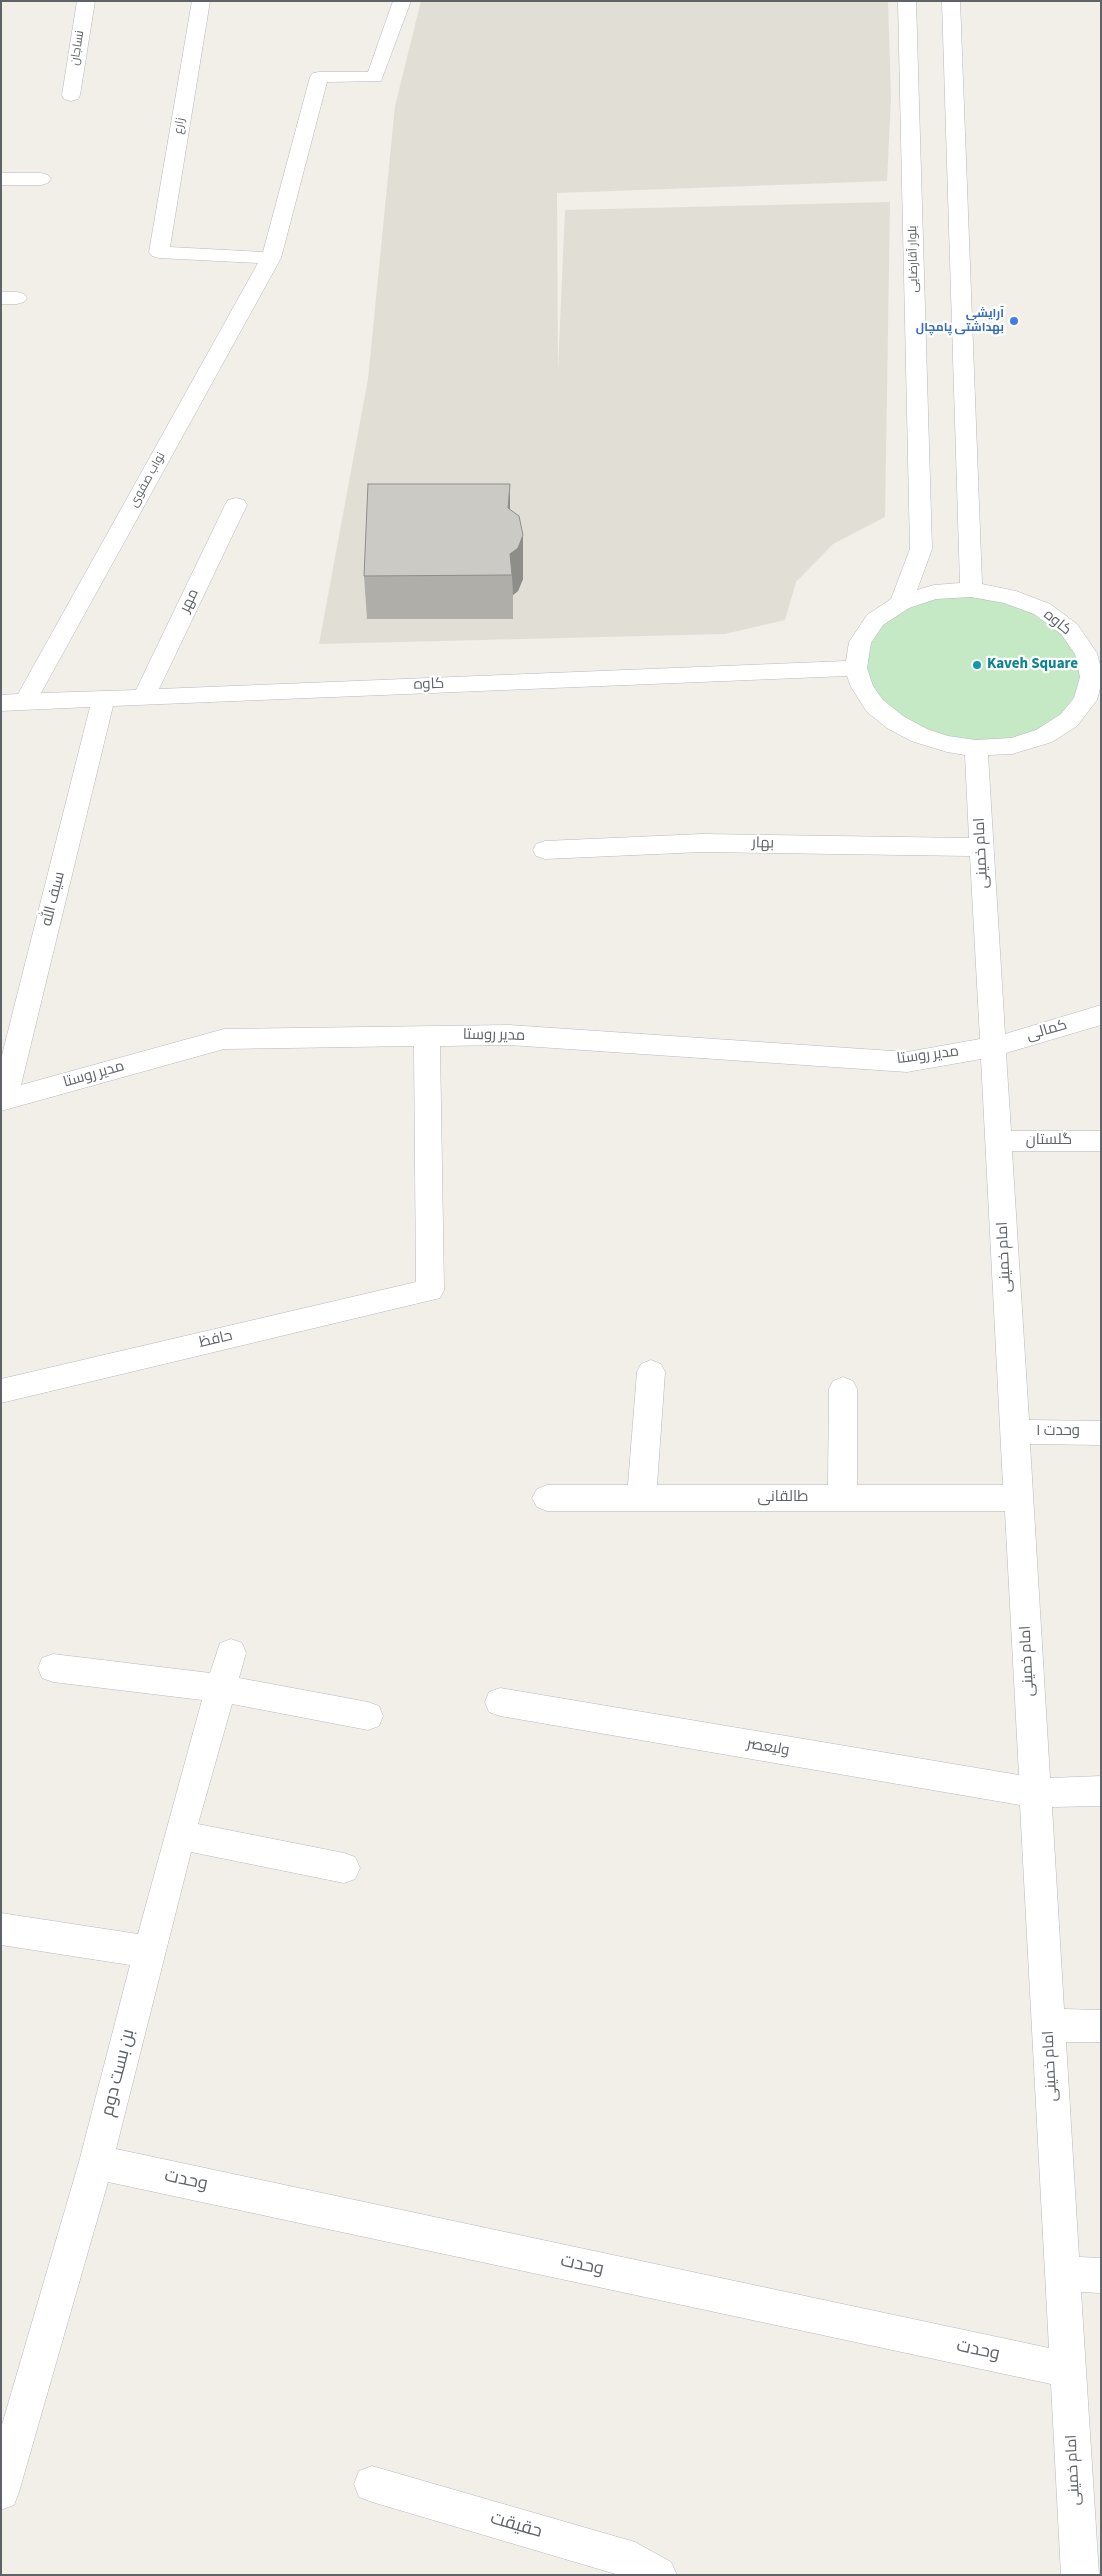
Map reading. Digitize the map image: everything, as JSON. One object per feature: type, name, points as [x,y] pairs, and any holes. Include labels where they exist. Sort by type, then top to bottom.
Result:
[{"type":"street","name":"نساجان","points":[[71,95],[86,1]]},
{"type":"street","name":"زارع","points":[[202,1],[159,252],[272,258]]},
{"type":"street","name":"نواب صفوی","points":[[25,702],[272,258],[320,77],[375,77],[402,1]]},
{"type":"street","name":"بلوار آقارضایی","points":[[901,603],[921,549],[907,1]]},
{"type":"street","points":[[951,1],[971,590]]},
{"type":"street","points":[[1,179],[41,179]]},
{"type":"street","name":"مهر","points":[[144,697],[236,505]]},
{"type":"street","name":"کاوه","points":[[971,590],[1008,596],[1042,609],[1069,629],[1093,653],[1091,677],[1085,700],[1069,720],[1044,736],[1012,746],[976,748],[947,744],[919,735],[894,722],[875,706],[862,687],[856,668],[860,642],[875,620],[901,603],[934,592],[971,590]]},
{"type":"street","name":"کاوه","points":[[1,703],[856,668]]},
{"type":"street","name":"سیف الله","points":[[3,1100],[104,698]]},
{"type":"street","name":"امام خمینی","points":[[976,748],[1080,2575]]},
{"type":"street","name":"بهار","points":[[545,850],[702,843],[982,847]]},
{"type":"street","name":"کمالی","points":[[993,1046],[1101,1015]]},
{"type":"street","name":"مدیر روستا","points":[[3,1100],[224,1038],[509,1035],[907,1062],[993,1046]]},
{"type":"street","name":"حافظ","points":[[1,1391],[430,1290],[427,1036]]},
{"type":"street","name":"گلستان","points":[[998,1141],[1101,1141]]},
{"type":"street","points":[[641,1499],[651,1372]]},
{"type":"street","points":[[842,1498],[843,1389]]},
{"type":"street","name":"وحدت ۱","points":[[1015,1432],[1101,1433]]},
{"type":"street","name":"طالقانی","points":[[547,1498],[1019,1498]]},
{"type":"street","name":"بن بست دوم","points":[[1,2492],[96,2162],[179,1835],[232,1653]]},
{"type":"street","points":[[53,1668],[221,1688],[368,1716]]},
{"type":"street","name":"ولیعصر","points":[[500,1702],[1036,1793],[1101,1791]]},
{"type":"street","points":[[179,1835],[344,1868]]},
{"type":"street","points":[[1,1928],[150,1952]]},
{"type":"street","points":[[1049,2025],[1101,2026]]},
{"type":"street","name":"وحدت","points":[[96,2162],[1068,2370]]},
{"type":"street","points":[[1063,2274],[1101,2276]]},
{"type":"street","name":"حقیقت","points":[[372,2484],[635,2561],[658,2575]]},
{"type":"shaded area","points":[[421,1],[888,1],[891,98],[887,181],[557,193],[558,370],[565,210],[890,202],[885,517],[833,544],[796,582],[785,620],[725,634],[319,644],[368,379],[395,106]]},
{"type":"green space","points":[[933,589],[1045,607],[1091,678],[1063,724],[996,745],[920,733],[867,693],[858,641]]},
{"type":"building","points":[[368,484],[510,484],[508,508],[519,516],[523,535],[518,548],[510,554],[512,575],[364,576]]},
{"type":"place","name":"آرایشی بهداشتی پامچال","points":[[1014,321]]},
{"type":"place","name":"Kaveh Square","points":[[977,665]]}]
